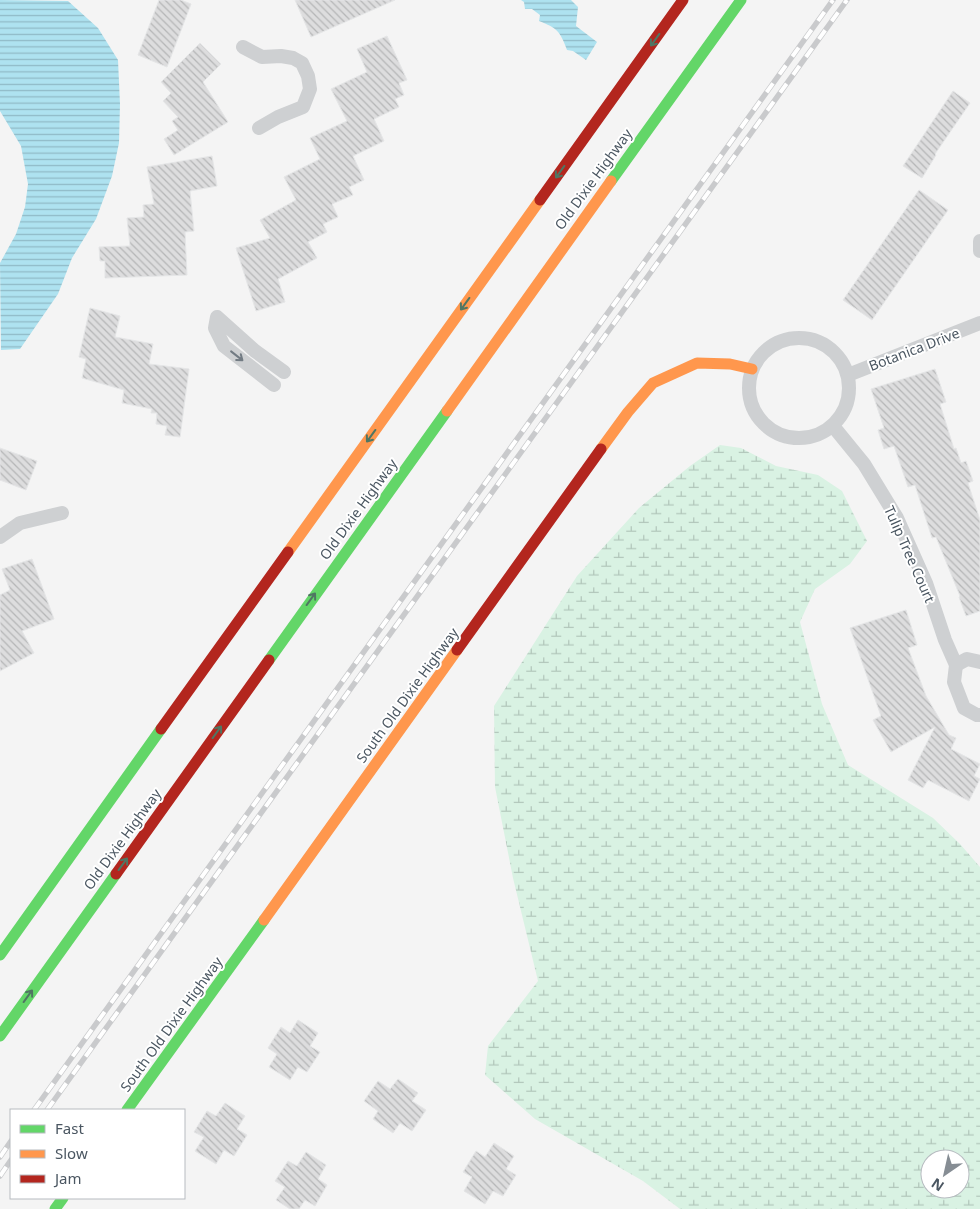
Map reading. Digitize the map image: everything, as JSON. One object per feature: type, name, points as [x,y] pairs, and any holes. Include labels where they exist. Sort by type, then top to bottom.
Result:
[{"type":"main road","points":[[0,955],[683,0]]},
{"type":"main road","name":"Old Dixie Highway","points":[[0,1036],[741,0]]},
{"type":"main road","name":"South Old Dixie Highway","points":[[128,1109],[628,412],[653,383],[697,363],[730,364],[752,370]]},
{"type":"street","points":[[243,47],[262,57],[281,56],[293,58],[302,63],[308,76],[310,89],[303,107],[278,117],[259,128]]},
{"type":"street","points":[[980,241],[980,251]]},
{"type":"street","points":[[274,385],[224,346],[215,328],[217,317],[255,351],[284,372]]},
{"type":"street","name":"Botanica Drive","points":[[848,374],[980,323]]},
{"type":"street","points":[[804,337],[824,344],[839,357],[848,374],[849,400],[842,414],[833,426],[813,437],[795,438],[778,434],[764,424],[755,412],[750,400],[748,389],[752,370],[760,354],[774,344],[790,338],[804,337]]},
{"type":"street","name":"Tulip Tree Court","points":[[833,426],[864,464],[897,518],[926,583],[945,640],[956,665],[954,682],[964,708],[980,715]]},
{"type":"street","points":[[0,537],[20,524],[62,513]]},
{"type":"street","points":[[956,665],[967,658],[980,662]]},
{"type":"green space","points":[[720,445],[741,448],[776,466],[818,475],[842,491],[867,541],[850,564],[815,589],[800,622],[822,704],[848,765],[933,818],[980,867],[980,1209],[680,1209],[643,1181],[535,1119],[485,1075],[488,1046],[538,981],[513,878],[495,787],[494,706],[577,576],[639,508],[690,466]]},
{"type":"water","points":[[0,0],[68,1],[98,28],[118,60],[120,104],[119,143],[112,176],[96,219],[72,258],[58,294],[20,349],[1,350],[0,263],[16,234],[25,207],[28,184],[21,146],[0,111]]},
{"type":"water","points":[[521,0],[571,0],[578,7],[576,26],[597,42],[586,60],[573,51],[567,50],[557,31],[539,21],[540,15],[532,9],[525,9],[524,2]]},
{"type":"building","points":[[159,0],[181,0],[191,4],[167,67],[138,55]]},
{"type":"building","points":[[295,0],[395,0],[311,37]]},
{"type":"building","points":[[387,36],[407,80],[399,83],[404,95],[395,99],[399,107],[374,119],[384,141],[353,156],[364,180],[349,187],[353,195],[332,204],[338,217],[323,224],[327,232],[308,242],[317,258],[278,279],[285,302],[256,311],[236,248],[270,238],[260,220],[296,200],[284,177],[320,159],[310,138],[347,121],[331,89],[367,72],[357,49]]},
{"type":"building","points":[[200,43],[221,64],[203,82],[228,122],[174,155],[164,139],[178,130],[172,121],[178,117],[163,101],[171,93],[161,82]]},
{"type":"building","points":[[953,91],[970,103],[935,154],[922,178],[903,166]]},
{"type":"building","points":[[212,156],[217,186],[190,191],[194,231],[185,232],[187,275],[105,278],[105,261],[100,261],[99,247],[130,246],[127,218],[144,217],[143,205],[154,204],[147,167]]},
{"type":"building","points":[[919,190],[948,210],[872,320],[843,300]]},
{"type":"building","points":[[90,308],[120,316],[115,337],[153,344],[149,364],[189,369],[180,437],[165,435],[167,426],[156,424],[157,413],[151,413],[152,409],[122,403],[124,390],[82,378],[86,359],[79,357]]},
{"type":"building","points":[[935,369],[946,402],[940,404],[954,449],[956,448],[961,463],[966,461],[973,481],[968,483],[980,520],[980,611],[966,616],[936,537],[932,538],[915,485],[908,487],[894,446],[884,449],[878,430],[884,428],[871,389]]},
{"type":"building","points":[[0,448],[37,461],[26,490],[0,480]]},
{"type":"building","points":[[32,559],[54,619],[22,631],[34,653],[0,671],[0,595],[10,590],[2,569]]},
{"type":"building","points":[[906,610],[917,645],[908,648],[926,696],[949,735],[956,738],[951,749],[980,764],[974,776],[980,779],[969,801],[928,780],[923,788],[908,780],[935,727],[891,752],[873,720],[881,716],[850,628]]},
{"type":"building","points":[[298,1020],[318,1033],[310,1046],[320,1052],[307,1072],[298,1067],[290,1080],[269,1067],[277,1054],[268,1048],[281,1027],[290,1033]]},
{"type":"building","points":[[398,1079],[418,1093],[412,1101],[426,1110],[412,1131],[400,1123],[393,1133],[373,1119],[378,1111],[364,1101],[378,1081],[390,1089]]},
{"type":"building","points":[[225,1103],[245,1116],[237,1129],[247,1135],[234,1156],[224,1150],[216,1164],[195,1151],[204,1137],[194,1132],[207,1111],[216,1116]]},
{"type":"building","points":[[494,1143],[514,1156],[506,1169],[516,1175],[503,1196],[493,1191],[485,1204],[464,1191],[472,1177],[463,1172],[476,1151],[485,1157]]},
{"type":"building","points":[[306,1152],[326,1165],[318,1179],[327,1185],[315,1206],[305,1200],[299,1209],[290,1209],[276,1200],[285,1187],[275,1181],[288,1161],[297,1166]]},
{"type":"railway","points":[[35,1109],[833,0]]},
{"type":"railway","points":[[48,1109],[847,0]]},
{"type":"railway","points":[[0,1157],[10,1142]]},
{"type":"railway","points":[[0,1176],[10,1161]]},
{"type":"traffic: fast","points":[[611,181],[741,0]]},
{"type":"traffic: fast","points":[[269,660],[447,411]]},
{"type":"traffic: fast","points":[[0,955],[161,729]]},
{"type":"traffic: fast","points":[[0,1036],[116,874]]},
{"type":"traffic: fast","points":[[128,1109],[264,920]]},
{"type":"traffic: fast","points":[[55,1209],[62,1199]]},
{"type":"traffic: slow","points":[[447,411],[611,181]]},
{"type":"traffic: slow","points":[[288,552],[540,200]]},
{"type":"traffic: slow","points":[[601,449],[628,412],[653,383],[697,363],[730,364],[752,369]]},
{"type":"traffic: slow","points":[[264,920],[457,650]]},
{"type":"traffic: jam","points":[[540,200],[683,0]]},
{"type":"traffic: jam","points":[[457,650],[601,449]]},
{"type":"traffic: jam","points":[[161,729],[288,552]]},
{"type":"traffic: jam","points":[[116,874],[269,660]]}]
